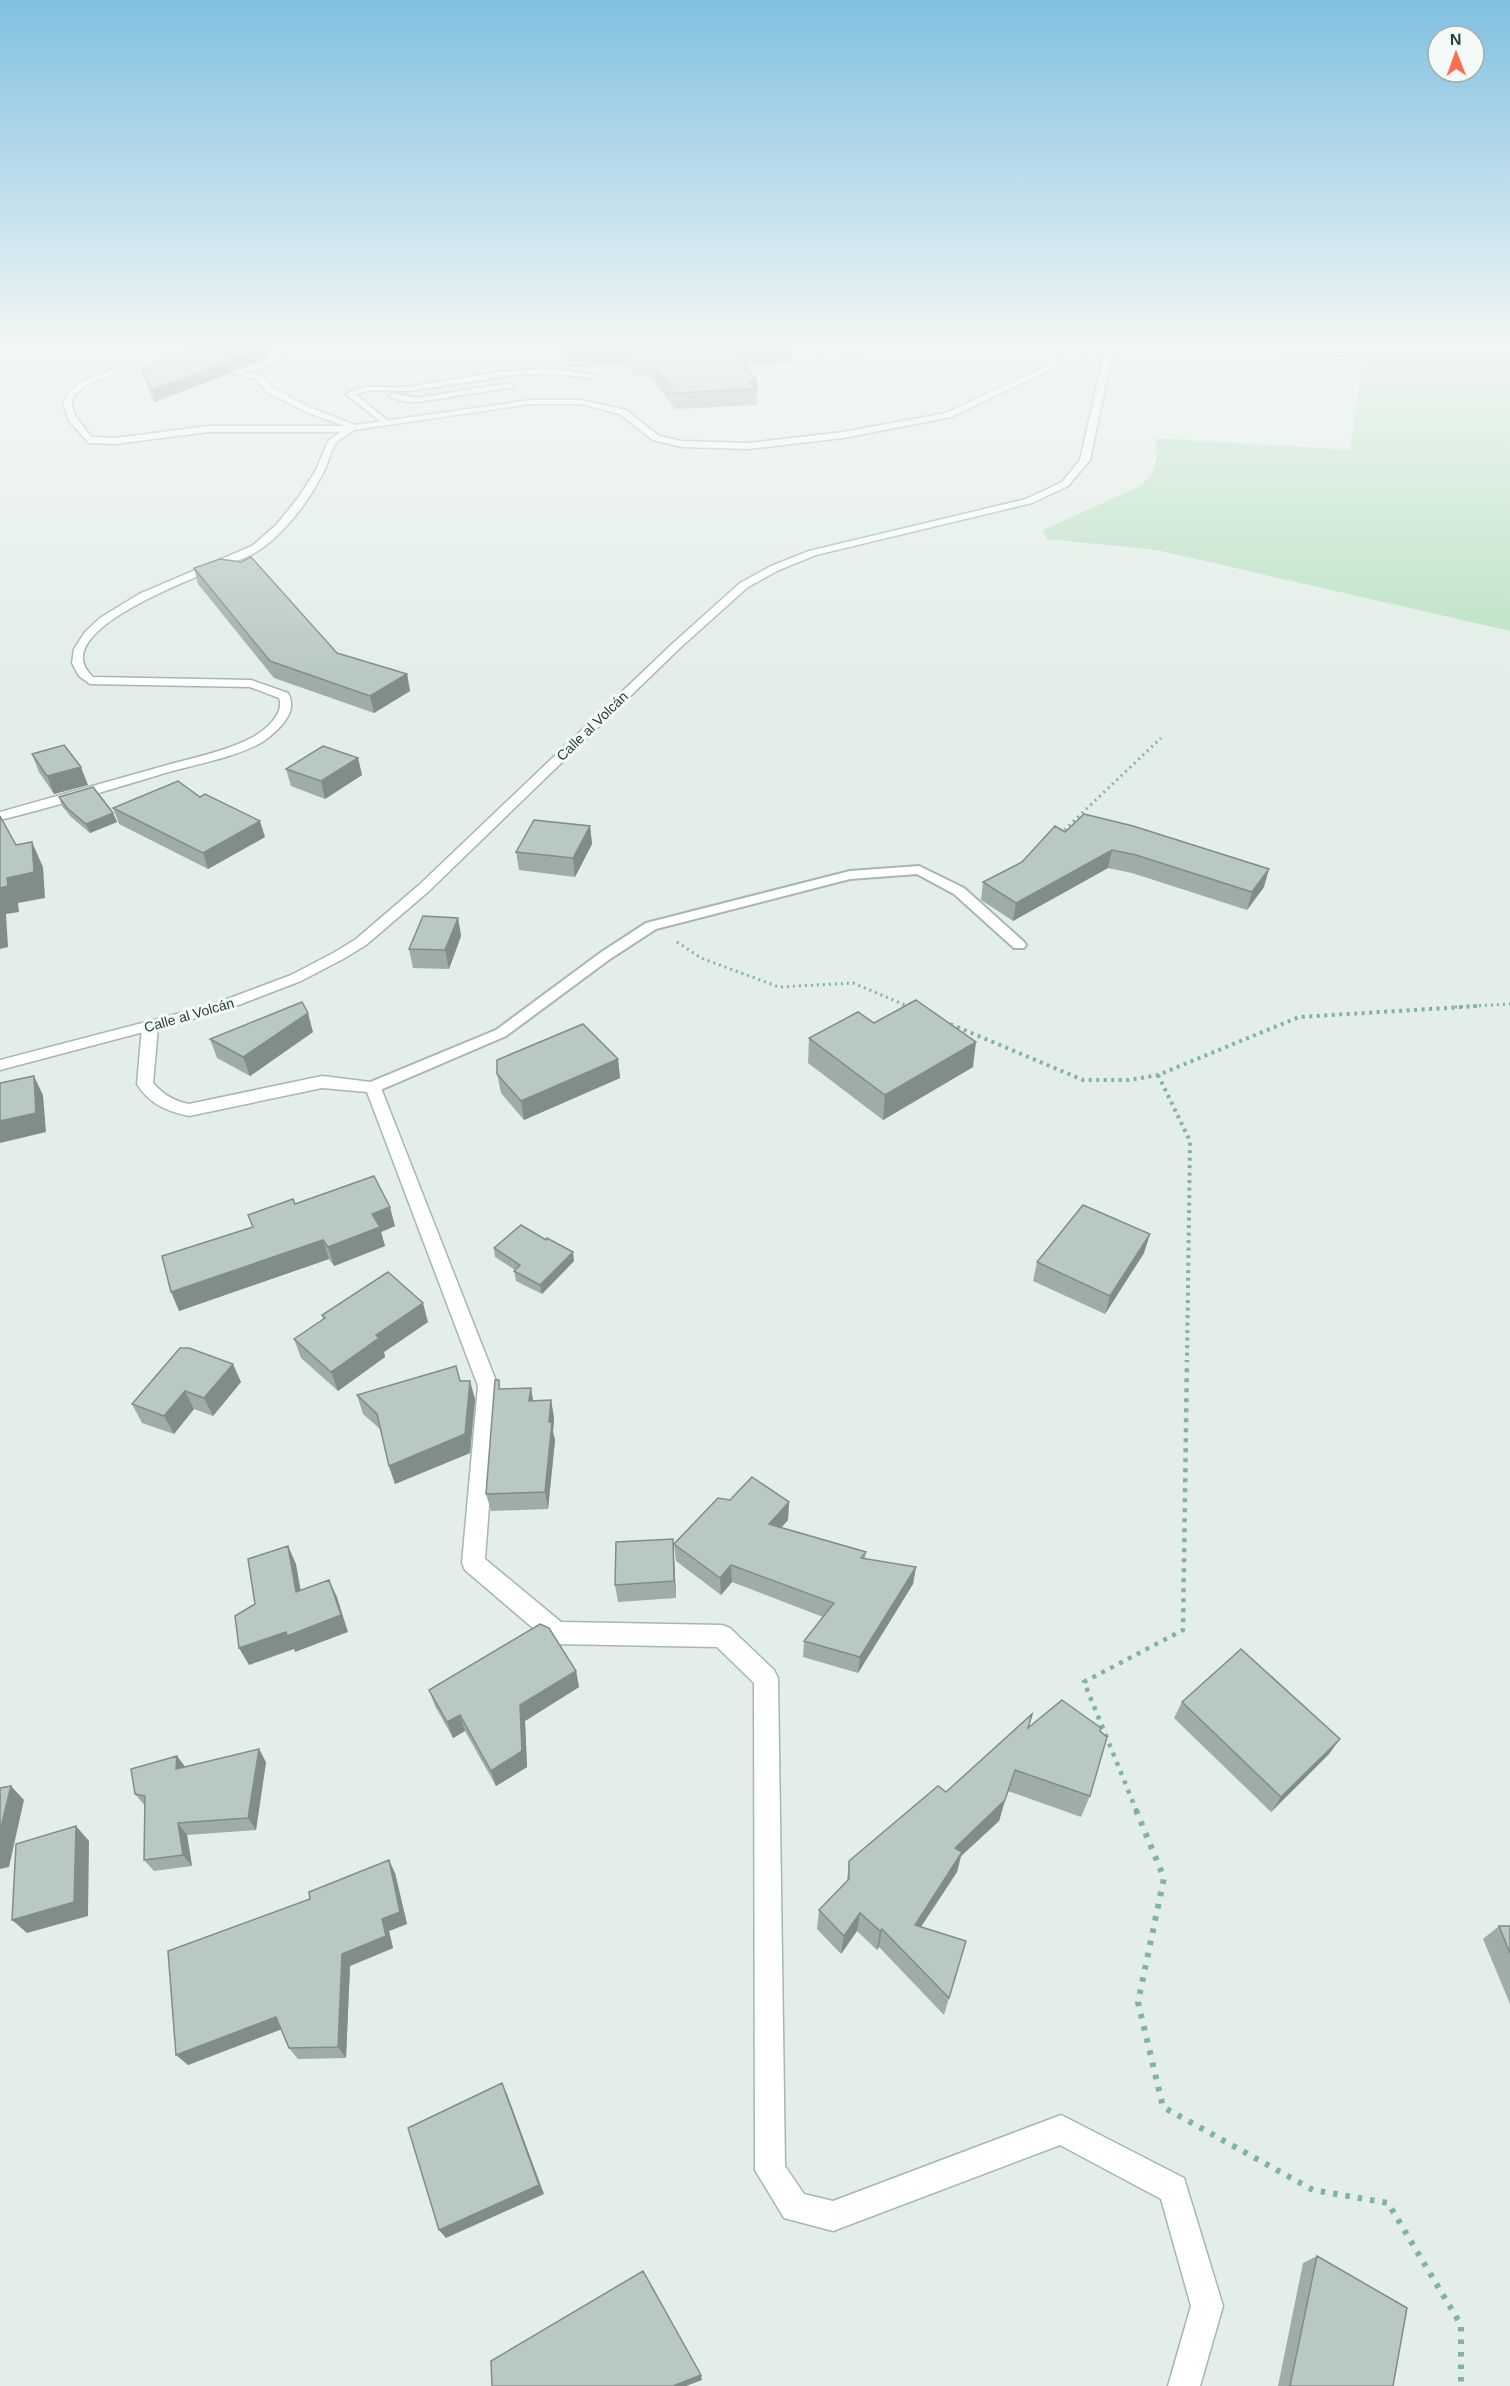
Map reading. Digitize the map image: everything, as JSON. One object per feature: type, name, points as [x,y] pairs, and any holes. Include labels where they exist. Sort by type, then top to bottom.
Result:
[{"type":"street","points":[[0,816],[220,754],[258,739],[276,724],[285,712],[287,704],[284,696],[270,689],[251,684],[223,682],[90,680],[79,671],[76,658],[84,640],[93,629],[113,614],[165,586],[255,549],[302,502],[329,452]]},
{"type":"street","name":"Calle al Volcán","points":[[0,1065],[217,1008],[272,988],[317,968],[361,942],[424,888],[675,646],[744,585],[775,568],[813,553],[1017,505],[1050,493],[1065,484],[1085,459],[1087,452]]},
{"type":"street","points":[[150,1027],[145,1084],[158,1100],[170,1106],[189,1110],[322,1082],[373,1087],[488,1386],[473,1563],[556,1633],[722,1636],[766,1678],[770,2170],[795,2207],[833,2216],[1061,2130],[1173,2189],[1207,2306],[1184,2386]]},
{"type":"lane","points":[[373,1087],[501,1033],[605,956],[651,926],[850,875],[919,870],[960,891],[1019,945]]},
{"type":"path","points":[[1057,837],[1161,738]]},
{"type":"path","points":[[651,926],[701,958],[779,987],[853,983],[919,1011]]},
{"type":"path","points":[[941,1020],[1083,1080],[1130,1080],[1158,1075],[1299,1017],[1510,1004]]},
{"type":"path","points":[[1158,1075],[1190,1141],[1183,1630],[1084,1682],[1164,1878],[1138,2001],[1162,2107],[1313,2190],[1388,2203],[1461,2325],[1461,2386]]},
{"type":"green space","points":[[1510,452],[1510,631],[1157,550],[1047,539],[1043,530],[1145,482],[1155,466],[1156,453]]},
{"type":"building","points":[[251,557],[337,653],[407,674],[370,696],[270,661],[194,568],[220,559],[241,562]]},
{"type":"building","points":[[64,745],[81,767],[47,776],[32,754]]},
{"type":"building","points":[[323,746],[358,758],[321,781],[286,769]]},
{"type":"building","points":[[178,781],[200,797],[205,794],[260,821],[203,853],[113,808]]},
{"type":"building","points":[[93,787],[113,813],[86,824],[67,808],[59,797]]},
{"type":"building","points":[[1084,814],[1133,826],[1269,869],[1252,892],[1136,855],[1112,850],[1016,903],[983,882],[1022,862],[1055,826],[1065,832]]},
{"type":"building","points":[[0,816],[16,845],[32,842],[34,872],[7,878],[8,886],[0,888]]},
{"type":"building","points":[[534,820],[590,826],[573,858],[516,852]]},
{"type":"building","points":[[423,916],[458,918],[445,950],[409,949]]},
{"type":"building","points":[[916,1000],[976,1042],[885,1095],[809,1038],[858,1012],[874,1023]]},
{"type":"building","points":[[302,1002],[308,1013],[243,1057],[210,1039]]},
{"type":"building","points":[[583,1024],[618,1059],[521,1101],[497,1074],[497,1060]]},
{"type":"building","points":[[34,1076],[36,1113],[0,1121],[0,1083]]},
{"type":"building","points":[[374,1176],[390,1207],[372,1214],[380,1227],[328,1247],[323,1240],[171,1292],[162,1256],[253,1227],[248,1215],[293,1199],[295,1204]]},
{"type":"building","points":[[1083,1205],[1150,1234],[1110,1296],[1037,1262]]},
{"type":"building","points":[[521,1225],[573,1252],[540,1285],[514,1271],[520,1265],[494,1248]]},
{"type":"building","points":[[388,1272],[423,1303],[376,1335],[379,1338],[331,1372],[294,1339],[325,1318],[322,1315]]},
{"type":"building","points":[[180,1348],[189,1348],[233,1364],[204,1398],[185,1391],[164,1416],[132,1404]]},
{"type":"building","points":[[456,1366],[460,1381],[470,1381],[465,1434],[389,1466],[377,1414],[357,1395]]},
{"type":"building","points":[[495,1380],[499,1380],[499,1389],[531,1388],[529,1401],[551,1400],[549,1422],[552,1422],[545,1492],[486,1494]]},
{"type":"building","points":[[752,1477],[789,1502],[769,1524],[866,1552],[861,1558],[916,1567],[860,1657],[804,1641],[834,1603],[731,1565],[720,1578],[674,1544],[718,1498],[730,1500]]},
{"type":"building","points":[[673,1539],[674,1581],[615,1585],[616,1542]]},
{"type":"building","points":[[288,1546],[296,1592],[329,1580],[341,1615],[287,1636],[286,1632],[239,1648],[235,1616],[255,1604],[248,1559]]},
{"type":"building","points":[[540,1624],[549,1628],[576,1671],[520,1705],[522,1751],[491,1771],[460,1715],[447,1722],[429,1690]]},
{"type":"building","points":[[1241,1649],[1340,1739],[1281,1797],[1182,1702]]},
{"type":"building","points":[[1062,1700],[1101,1728],[1100,1731],[1107,1737],[1090,1796],[1015,1770],[1005,1800],[955,1848],[962,1852],[915,1925],[966,1941],[949,1998],[882,1929],[880,1931],[860,1913],[844,1936],[819,1910],[849,1879],[849,1861],[938,1786],[946,1792],[1032,1714],[1028,1728]]},
{"type":"building","points":[[259,1749],[248,1818],[178,1823],[183,1855],[144,1860],[145,1796],[135,1794],[131,1769],[177,1756],[176,1769]]},
{"type":"building","points":[[11,1786],[0,1831],[0,1788]]},
{"type":"building","points":[[76,1826],[74,1902],[12,1920],[16,1844]]},
{"type":"building","points":[[389,1860],[400,1912],[382,1919],[386,1936],[342,1954],[338,2047],[289,2048],[276,2017],[176,2055],[168,1951],[310,1899],[309,1892]]},
{"type":"building","points":[[1499,1926],[1510,1926],[1510,1953]]},
{"type":"building","points":[[502,2083],[539,2185],[439,2230],[408,2128]]},
{"type":"building","points":[[1317,2256],[1407,2308],[1393,2386],[1290,2386]]},
{"type":"building","points":[[643,2271],[701,2375],[673,2386],[492,2386],[491,2361]]}]
